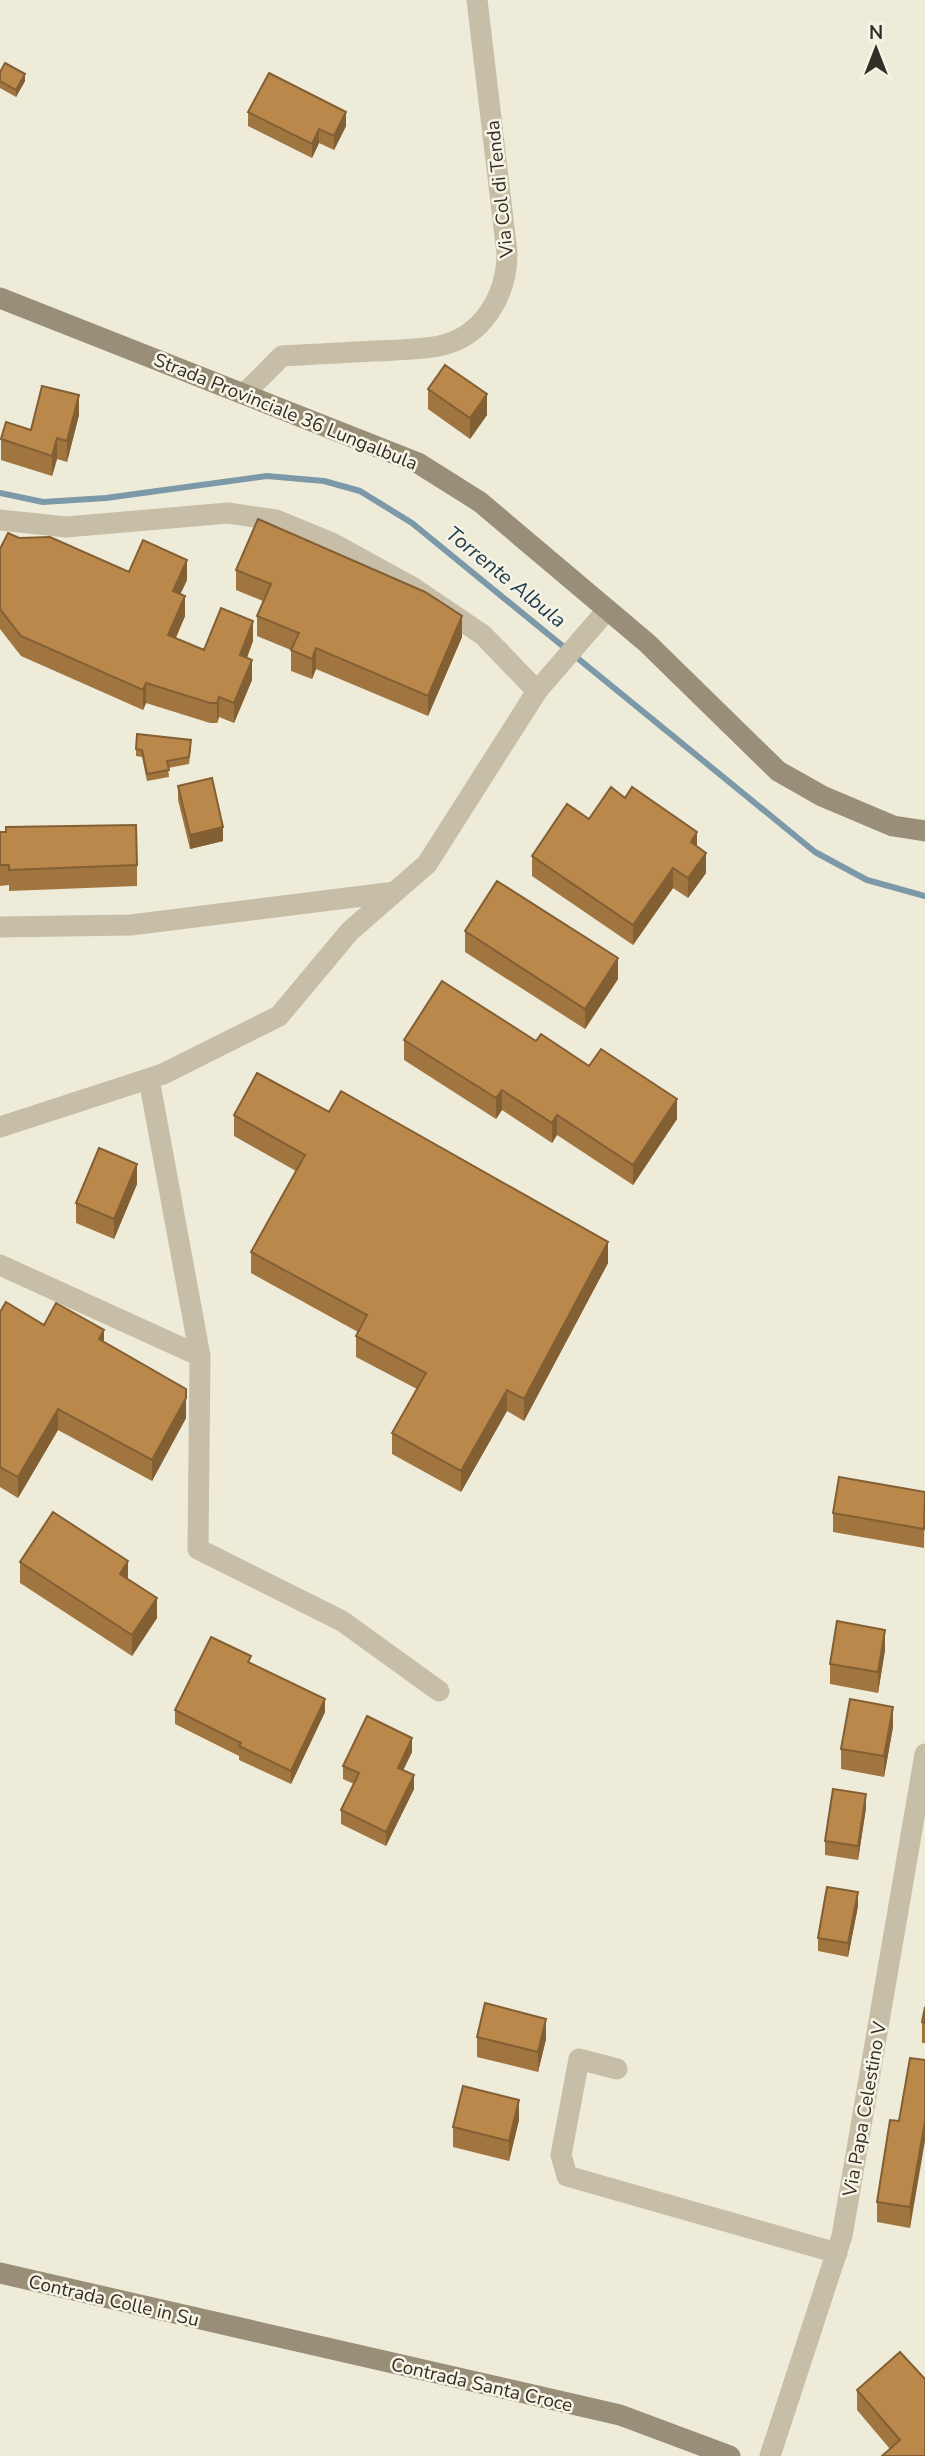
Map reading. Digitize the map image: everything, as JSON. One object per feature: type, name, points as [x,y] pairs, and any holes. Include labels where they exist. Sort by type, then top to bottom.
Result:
[{"type":"main road","name":"Strada Provinciale 36 Lungalbula","points":[[0,298],[418,463],[480,502],[647,643],[778,771],[822,796],[892,826],[925,831]]},
{"type":"main road","name":"Contrada Colle in Su","points":[[0,2273],[229,2326]]},
{"type":"main road","name":"Contrada Santa Croce","points":[[229,2326],[620,2415],[730,2456]]},
{"type":"street","name":"Via Col di Tenda","points":[[245,393],[282,356],[439,345],[465,335],[477,326],[495,305],[505,280],[507,253],[477,0]]},
{"type":"street","points":[[0,520],[66,527],[228,513],[276,520],[332,542],[412,587],[483,635],[543,683]]},
{"type":"street","points":[[0,1127],[163,1074],[279,1016],[350,931],[427,864],[543,683],[607,610]]},
{"type":"street","points":[[0,927],[131,925],[398,891]]},
{"type":"street","points":[[149,1079],[200,1356],[198,1549],[342,1621],[439,1691]]},
{"type":"street","points":[[0,1265],[200,1356]]},
{"type":"street","name":"Via Papa Celestino V","points":[[770,2456],[842,2235],[919,1821],[925,1754]]},
{"type":"street","points":[[618,2069],[579,2059],[561,2155],[567,2176],[836,2253]]},
{"type":"building","points":[[5,63],[25,74],[16,90],[0,81],[0,72]]},
{"type":"building","points":[[269,73],[346,112],[334,136],[319,129],[312,144],[248,112]]},
{"type":"building","points":[[445,365],[487,394],[470,418],[428,389]]},
{"type":"building","points":[[42,386],[79,395],[67,441],[57,438],[52,456],[1,439],[6,422],[31,430]]},
{"type":"building","points":[[258,519],[425,592],[462,616],[428,696],[316,648],[312,659],[291,650],[299,633],[257,616],[271,584],[236,570]]},
{"type":"building","points":[[8,533],[19,538],[50,537],[129,572],[143,540],[187,560],[173,591],[185,596],[168,635],[204,650],[221,608],[253,621],[240,655],[252,660],[234,703],[219,697],[217,703],[210,703],[146,683],[143,690],[21,636],[0,609],[0,549]]},
{"type":"building","points":[[137,734],[191,740],[189,757],[167,761],[169,770],[147,774],[142,750],[136,749]]},
{"type":"building","points":[[212,778],[223,827],[190,835],[178,786]]},
{"type":"building","points":[[611,787],[625,798],[632,787],[697,832],[691,842],[706,853],[688,878],[673,868],[633,925],[532,856],[567,804],[589,819]]},
{"type":"building","points":[[136,825],[137,865],[9,870],[9,865],[0,865],[0,832],[6,832],[6,827]]},
{"type":"building","points":[[497,881],[618,958],[585,1009],[465,931]]},
{"type":"building","points":[[442,981],[536,1041],[541,1034],[589,1066],[601,1049],[677,1099],[633,1165],[557,1115],[552,1123],[502,1090],[496,1098],[404,1040]]},
{"type":"building","points":[[257,1073],[329,1112],[341,1091],[608,1242],[524,1399],[507,1390],[461,1471],[392,1433],[426,1373],[356,1336],[367,1315],[251,1252],[305,1155],[234,1115]]},
{"type":"building","points":[[99,1148],[137,1164],[114,1219],[76,1203]]},
{"type":"building","points":[[6,1302],[44,1325],[56,1303],[104,1330],[99,1339],[186,1389],[186,1398],[152,1460],[58,1409],[18,1477],[0,1467],[0,1312]]},
{"type":"building","points":[[839,1477],[925,1492],[924,1529],[833,1513]]},
{"type":"building","points":[[53,1512],[128,1561],[120,1574],[157,1598],[132,1635],[20,1562]]},
{"type":"building","points":[[837,1621],[885,1630],[878,1672],[830,1664]]},
{"type":"building","points":[[211,1637],[251,1656],[248,1662],[325,1699],[291,1771],[175,1710]]},
{"type":"building","points":[[850,1699],[893,1707],[884,1756],[841,1749]]},
{"type":"building","points":[[367,1716],[412,1738],[398,1768],[414,1775],[386,1832],[341,1810],[359,1773],[343,1766]]},
{"type":"building","points":[[833,1789],[866,1794],[858,1846],[825,1841]]},
{"type":"building","points":[[827,1887],[858,1892],[848,1943],[818,1938]]},
{"type":"building","points":[[485,2003],[546,2019],[538,2052],[477,2037]]},
{"type":"building","points":[[910,2058],[925,2060],[925,2121],[910,2207],[877,2202],[890,2120],[899,2121]]},
{"type":"building","points":[[463,2086],[519,2100],[509,2141],[453,2127]]},
{"type":"building","points":[[900,2352],[925,2379],[925,2456],[882,2456],[900,2440],[857,2390]]},
{"type":"waterway","name":"Torrente Albula","points":[[0,493],[43,502],[106,498],[267,476],[324,481],[360,491],[412,523],[815,852],[867,880],[925,896]]}]
